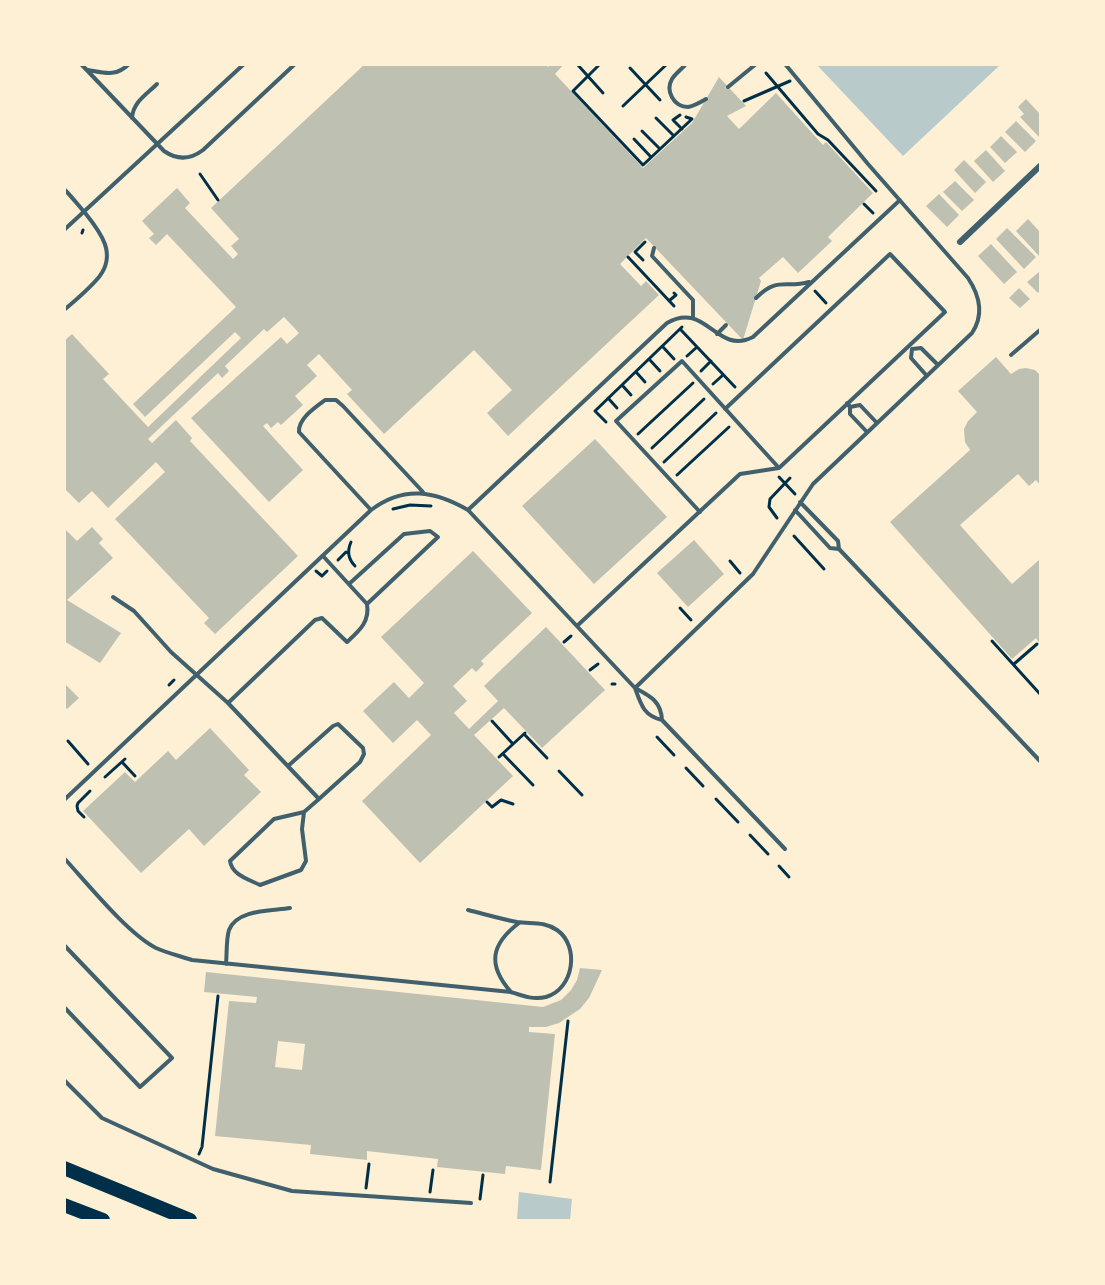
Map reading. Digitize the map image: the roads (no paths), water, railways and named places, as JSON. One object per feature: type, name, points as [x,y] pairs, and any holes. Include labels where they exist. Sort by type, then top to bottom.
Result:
[{"type":"highway","points":[[64,1168],[190,1221]]},
{"type":"highway","points":[[64,1205],[103,1221]]},
{"type":"street","points":[[960,242],[1041,166]]},
{"type":"lane","points":[[81,64],[157,145],[177,158],[196,155],[295,64]]},
{"type":"lane","points":[[87,70],[114,74],[122,71],[129,64]]},
{"type":"lane","points":[[64,230],[244,64]]},
{"type":"lane","points":[[686,64],[671,80],[670,95],[674,101],[691,107],[706,99]]},
{"type":"lane","points":[[728,87],[756,64]]},
{"type":"lane","points":[[635,687],[753,574],[813,484],[972,333],[977,325],[980,306],[968,278],[785,64]]},
{"type":"lane","points":[[132,118],[136,104],[157,84]]},
{"type":"lane","points":[[64,189],[102,235],[107,254],[98,279],[64,310]]},
{"type":"lane","points":[[468,510],[667,323],[682,318],[693,318],[706,324],[717,334],[733,341],[743,342],[753,337],[900,200]]},
{"type":"lane","points":[[654,248],[652,256],[693,300],[693,318]]},
{"type":"lane","points":[[577,625],[740,474],[779,468],[849,405],[945,312],[890,254],[725,409]]},
{"type":"lane","points":[[756,298],[766,288],[776,284],[797,285],[813,281]]},
{"type":"lane","points":[[717,334],[726,326]]},
{"type":"lane","points":[[1011,355],[1041,330]]},
{"type":"lane","points":[[910,347],[921,348],[938,365]]},
{"type":"lane","points":[[910,347],[911,358],[927,376]]},
{"type":"lane","points":[[700,512],[616,422],[682,362],[779,468]]},
{"type":"lane","points":[[371,510],[299,432],[298,427],[302,420],[325,400],[336,400],[343,406],[423,492]]},
{"type":"lane","points":[[849,405],[860,405],[877,423]]},
{"type":"lane","points":[[849,405],[850,414],[867,432]]},
{"type":"lane","points":[[64,800],[371,510],[387,499],[423,492],[468,510],[635,687],[651,697],[661,708],[662,720]]},
{"type":"lane","points":[[800,502],[838,541],[839,549],[1041,761]]},
{"type":"lane","points":[[795,510],[830,548],[839,549]]},
{"type":"lane","points":[[349,584],[404,534],[430,531],[438,537],[367,604]]},
{"type":"lane","points":[[228,703],[315,620],[322,618],[347,642],[363,626],[367,619],[367,604],[323,556]]},
{"type":"lane","points":[[113,597],[134,612],[171,652],[228,703],[319,800]]},
{"type":"lane","points":[[635,687],[641,705],[652,717],[662,720],[784,849]]},
{"type":"lane","points":[[288,766],[338,724],[363,748],[364,754],[360,762],[319,800],[304,812],[274,819],[230,861],[231,867],[236,873],[260,885],[301,870],[306,861],[302,829],[304,812]]},
{"type":"lane","points":[[64,858],[123,921],[148,943],[185,958],[511,992],[530,999],[549,996],[564,984],[572,966],[570,946],[558,930],[540,922],[520,922],[468,910]]},
{"type":"lane","points":[[226,964],[229,931],[236,920],[246,915],[290,908]]},
{"type":"lane","points":[[511,992],[499,980],[494,963],[497,947],[506,932],[520,922]]},
{"type":"lane","points":[[64,945],[172,1058],[140,1087],[64,1007]]},
{"type":"lane","points":[[64,1080],[102,1118],[213,1169],[292,1191],[471,1203]]}]
